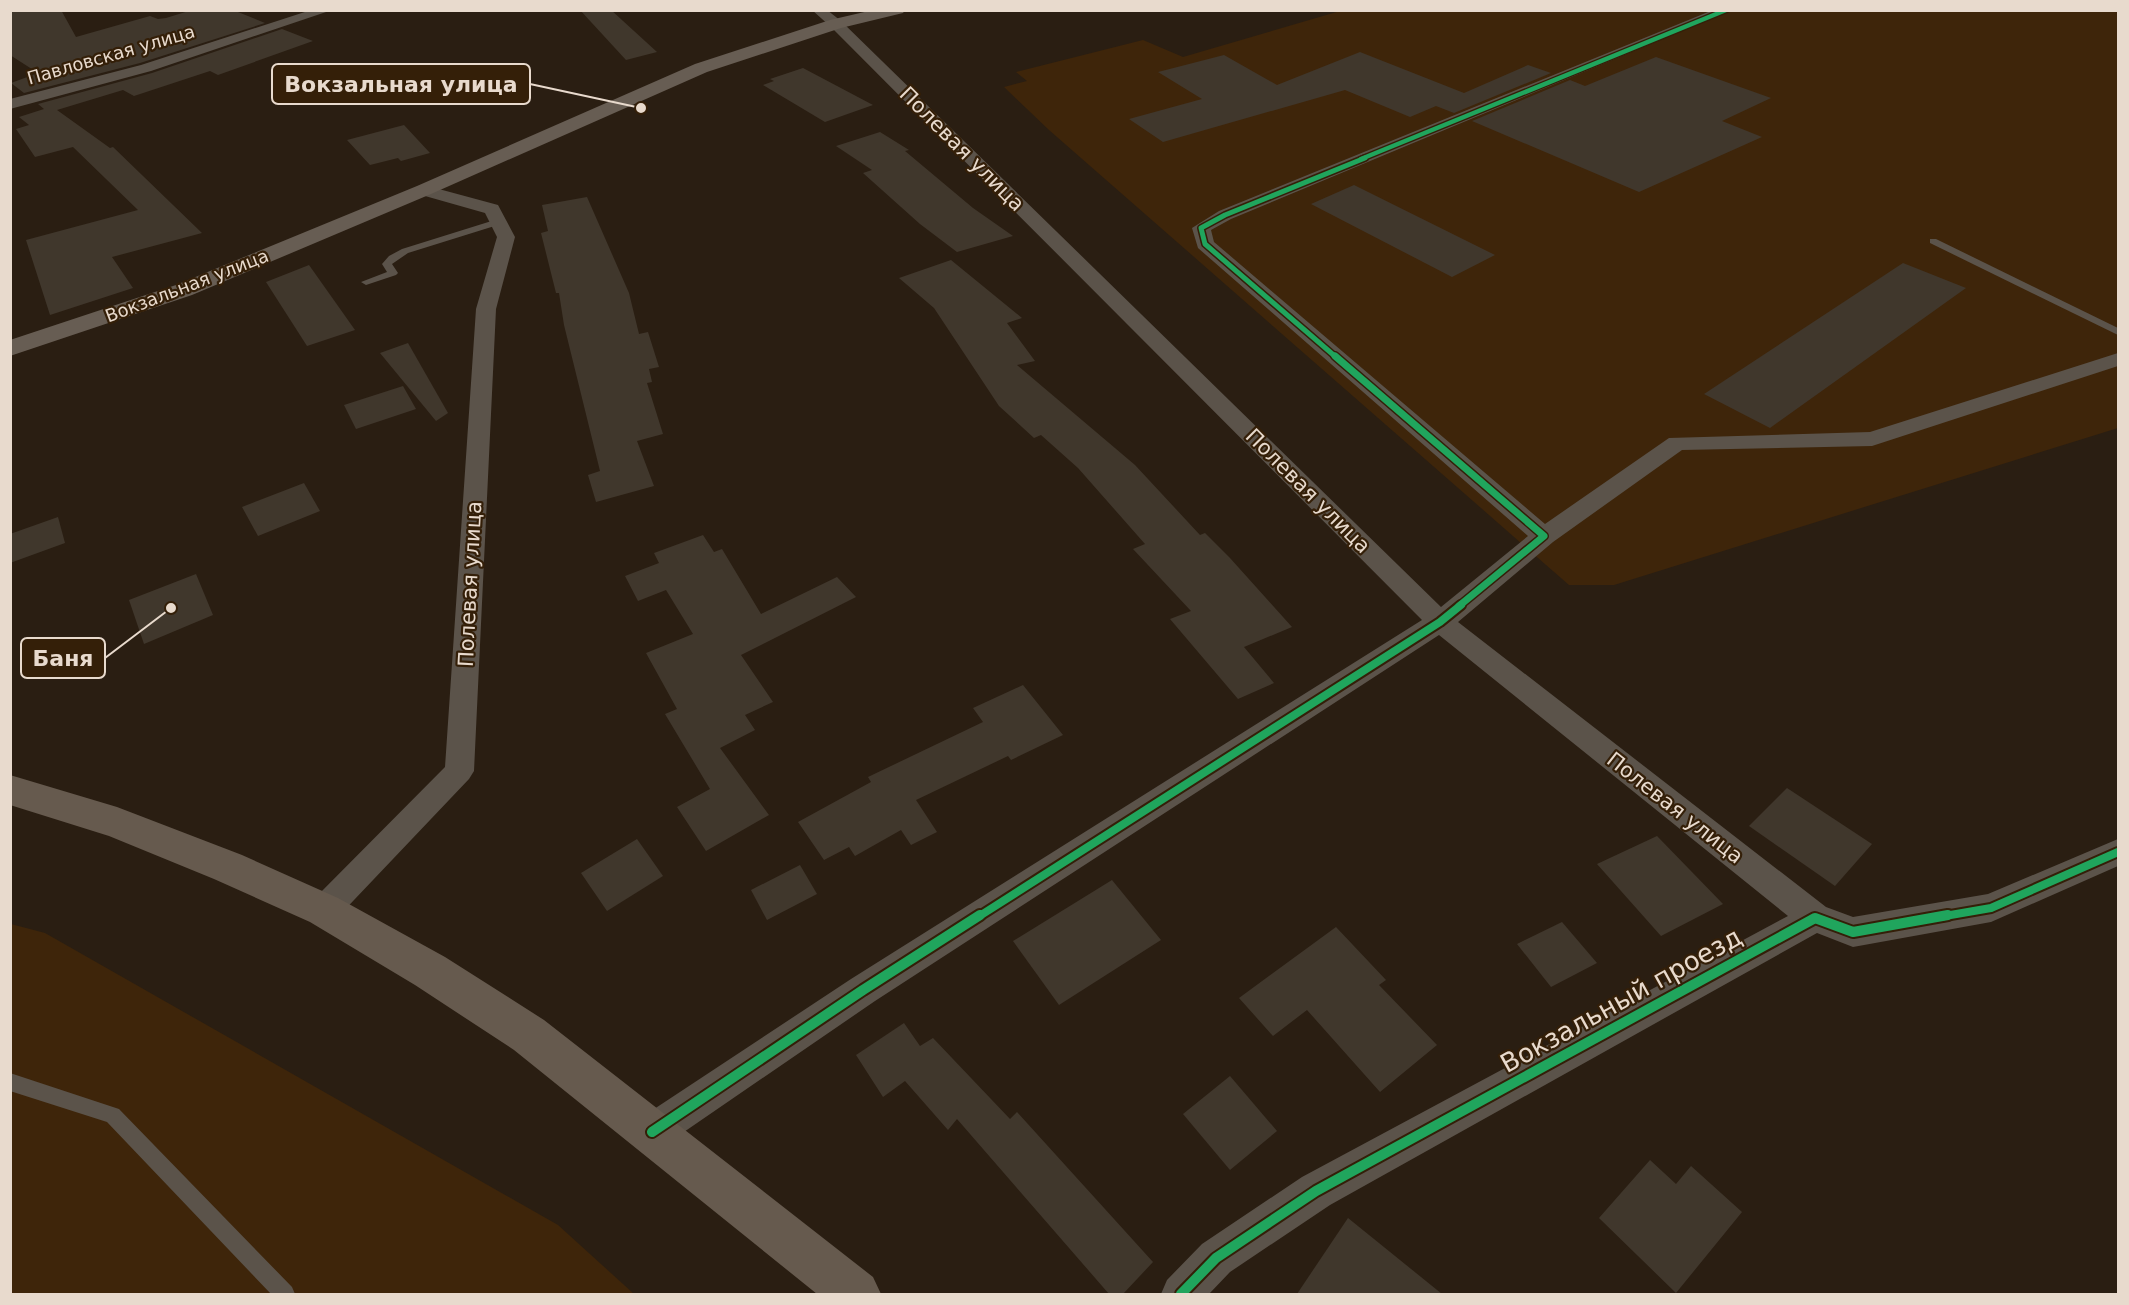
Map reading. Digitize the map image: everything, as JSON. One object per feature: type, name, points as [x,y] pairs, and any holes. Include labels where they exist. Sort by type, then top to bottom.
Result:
[{"type":"main road","points":[[10,790],[117,823],[228,867],[324,910],[430,971],[529,1035],[856,1294]]},
{"type":"street","name":"Павловская улица","points":[[10,104],[146,68],[326,10]]},
{"type":"street","name":"Вокзальная улица","points":[[10,349],[184,290],[424,190],[701,68],[827,17],[897,10]]},
{"type":"street","points":[[1544,536],[1205,244],[1201,228],[1225,215],[1726,10]]},
{"type":"street","name":"Полевая улица","points":[[827,17],[1440,621],[1815,918]]},
{"type":"street","points":[[424,190],[495,216]]},
{"type":"street","name":"Полевая улица","points":[[324,910],[459,771],[486,309],[506,237],[495,216]]},
{"type":"street","points":[[652,1132],[863,990],[1440,621],[1544,536],[1677,442],[1872,439],[2118,359]]},
{"type":"street","points":[[1815,918],[1853,932],[1991,908],[2118,852]]},
{"type":"street","name":"Вокзальный проезд","points":[[1181,1294],[1216,1258],[1316,1191],[1815,918]]},
{"type":"lane","points":[[366,282],[393,273],[387,264],[392,258],[405,251],[495,216]]},
{"type":"lane","points":[[1933,241],[2118,332]]},
{"type":"lane","points":[[10,1082],[113,1115],[285,1294]]},
{"type":"shaded area","points":[[1340,11],[2118,11],[2118,428],[1614,585],[1569,585],[1049,130],[1004,87],[1027,81],[1016,72],[1143,40],[1183,57]]},
{"type":"shaded area","points":[[11,924],[45,933],[558,1225],[634,1294],[11,1294]]},
{"type":"building","points":[[10,10],[61,10],[76,37],[150,16],[158,19],[166,18],[192,10],[233,10],[265,23],[140,63],[24,93],[11,83],[38,73],[10,55]]},
{"type":"building","points":[[580,10],[611,10],[657,52],[626,60]]},
{"type":"building","points":[[282,29],[313,41],[218,75],[210,71],[134,96],[123,90],[57,110],[110,148],[113,147],[202,233],[112,257],[133,288],[50,315],[26,240],[138,210],[73,147],[35,157],[16,129],[29,125],[19,117],[44,109],[38,104],[152,73]]},
{"type":"building","points":[[1360,52],[1464,93],[1528,65],[1551,73],[1454,113],[1436,106],[1410,117],[1345,90],[1163,142],[1129,119],[1202,99],[1158,72],[1224,55],[1277,85]]},
{"type":"building","points":[[1656,57],[1771,98],[1722,121],[1762,137],[1639,192],[1472,121],[1570,80],[1585,86]]},
{"type":"building","points":[[803,68],[873,105],[825,122],[763,85],[774,81],[770,79]]},
{"type":"building","points":[[404,125],[430,153],[401,161],[398,158],[370,165],[347,140]]},
{"type":"building","points":[[880,132],[909,150],[905,151],[973,208],[1013,236],[957,252],[920,224],[863,173],[872,170],[836,146]]},
{"type":"building","points":[[1354,185],[1495,255],[1452,277],[1311,204]]},
{"type":"building","points":[[587,197],[629,293],[639,334],[648,332],[659,367],[649,369],[652,382],[647,383],[663,434],[637,441],[654,486],[596,502],[588,475],[600,471],[564,325],[559,293],[556,293],[541,233],[548,231],[542,205]]},
{"type":"building","points":[[951,260],[1022,318],[1007,323],[1035,361],[1017,365],[1135,465],[1200,535],[1205,533],[1230,558],[1292,627],[1244,647],[1274,683],[1238,699],[1170,619],[1191,611],[1133,549],[1145,544],[1078,468],[1041,435],[1034,438],[999,406],[934,308],[899,278]]},
{"type":"building","points":[[1903,263],[1966,288],[1770,428],[1704,394]]},
{"type":"building","points":[[309,265],[355,330],[307,346],[266,282]]},
{"type":"building","points":[[408,343],[448,413],[436,421],[380,353]]},
{"type":"building","points":[[403,386],[416,409],[356,429],[344,405]]},
{"type":"building","points":[[304,483],[320,511],[258,536],[242,507]]},
{"type":"building","points":[[58,517],[65,543],[10,563],[10,534]]},
{"type":"building","points":[[703,535],[714,552],[722,549],[761,614],[837,577],[856,597],[741,655],[773,702],[745,715],[755,730],[720,748],[769,815],[706,851],[677,807],[710,789],[665,714],[677,709],[646,653],[693,634],[666,590],[638,601],[625,576],[659,563],[654,553]]},
{"type":"building","points":[[196,574],[213,615],[144,644],[129,600]]},
{"type":"building","points":[[1023,685],[1063,735],[1011,760],[1008,756],[916,800],[937,832],[911,845],[901,830],[855,856],[849,847],[824,860],[798,822],[871,782],[868,777],[983,722],[973,708]]},
{"type":"building","points":[[1787,788],[1872,844],[1835,886],[1749,826]]},
{"type":"building","points":[[1657,836],[1723,904],[1661,936],[1597,864]]},
{"type":"building","points":[[637,839],[663,876],[607,911],[581,873]]},
{"type":"building","points":[[800,865],[817,894],[767,920],[751,890]]},
{"type":"building","points":[[1112,880],[1161,940],[1059,1005],[1013,941]]},
{"type":"building","points":[[1562,922],[1597,963],[1551,987],[1517,944]]},
{"type":"building","points":[[1336,927],[1386,980],[1379,985],[1437,1045],[1380,1092],[1307,1010],[1273,1036],[1239,998]]},
{"type":"building","points":[[904,1023],[920,1046],[933,1038],[1010,1119],[1017,1112],[1153,1262],[1123,1294],[1109,1294],[957,1119],[948,1130],[905,1081],[883,1097],[856,1055]]},
{"type":"building","points":[[1230,1076],[1277,1131],[1230,1170],[1183,1114]]},
{"type":"building","points":[[1650,1160],[1676,1184],[1691,1166],[1742,1212],[1676,1293],[1599,1218]]},
{"type":"building","points":[[1348,1218],[1442,1294],[1297,1294]]},
{"type":"cycle path","points":[[652,1132],[863,990],[1440,622],[1544,536],[1205,244],[1201,228],[1225,215],[1726,10]]},
{"type":"cycle path","points":[[1181,1294],[1216,1258],[1316,1191],[1815,918],[1853,932],[1991,908],[2118,852]]},
{"type":"place","name":"Вокзальная улица","points":[[641,108]]},
{"type":"place","name":"Баня","points":[[171,608]]}]
